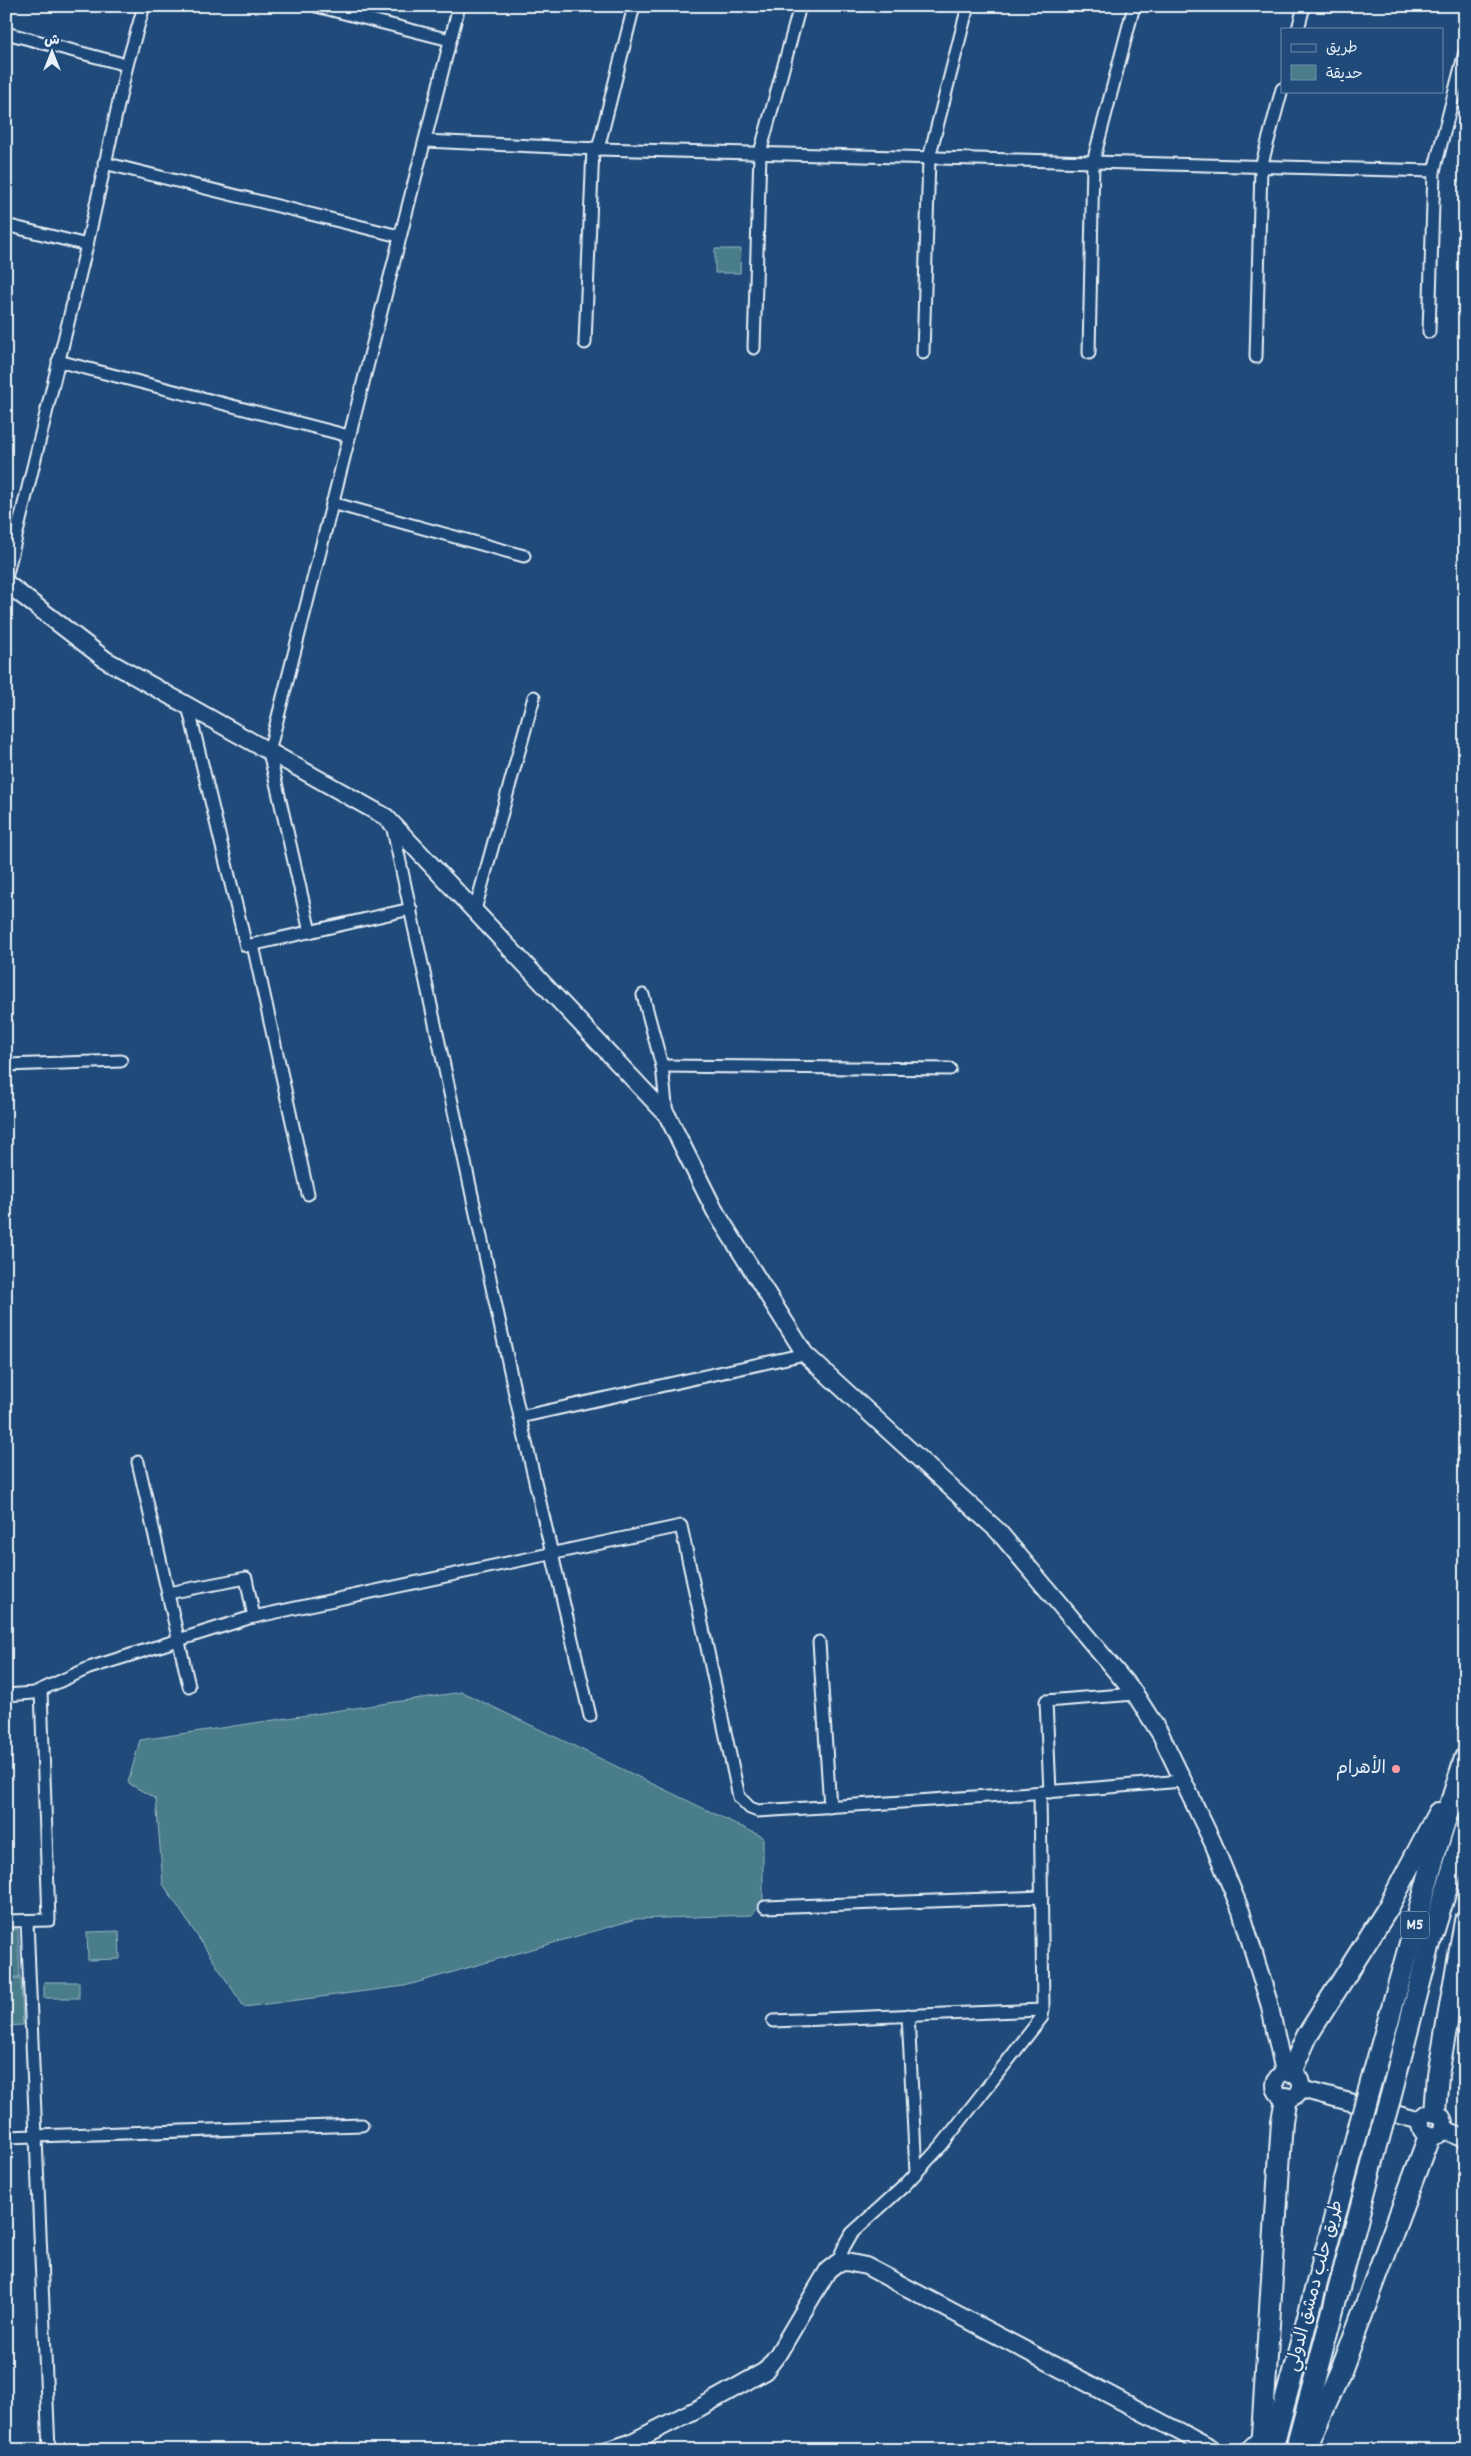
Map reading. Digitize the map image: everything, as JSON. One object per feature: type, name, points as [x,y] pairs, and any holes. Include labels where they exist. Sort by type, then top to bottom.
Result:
[{"type":"highway","points":[[1261,2447],[1282,2121],[1290,2083],[1307,2036],[1388,1908],[1462,1765]]},
{"type":"highway","name":"طريق حلب دمشق الدولي","points":[[1261,2447],[1360,2122],[1462,1765]]},
{"type":"highway","name":"طريق حلب دمشق الدولي","points":[[1296,2450],[1432,1936],[1465,1829]]},
{"type":"highway","points":[[1305,2450],[1341,2371],[1432,2124],[1438,2075],[1465,1922]]},
{"type":"street","points":[[6,578],[127,65],[144,6]]},
{"type":"street","points":[[316,6],[450,40]]},
{"type":"street","points":[[310,932],[269,752],[459,6]]},
{"type":"street","points":[[585,343],[596,148],[634,6]]},
{"type":"street","points":[[754,348],[760,153],[800,6]]},
{"type":"street","points":[[923,352],[929,158],[968,6]]},
{"type":"street","points":[[1089,353],[1093,162],[1134,6]]},
{"type":"street","points":[[1298,28],[1304,6]]},
{"type":"street","points":[[6,33],[127,65]]},
{"type":"street","points":[[1429,332],[1434,171],[1465,52]]},
{"type":"street","points":[[1256,357],[1262,166],[1281,92]]},
{"type":"street","points":[[425,141],[760,153],[1434,171]]},
{"type":"street","points":[[104,163],[399,236]]},
{"type":"street","points":[[6,225],[86,245]]},
{"type":"street","points":[[58,361],[349,436]]},
{"type":"street","points":[[332,504],[524,556]]},
{"type":"street","points":[[6,583],[106,660],[386,817],[668,1115],[715,1212],[805,1354],[998,1531],[1135,1694],[1160,1734],[1213,1843],[1241,1911],[1269,2003],[1290,2083],[1432,2124],[1465,2139]]},
{"type":"street","points":[[475,910],[534,696]]},
{"type":"street","points":[[188,706],[246,946],[411,909]]},
{"type":"street","points":[[392,823],[520,1417],[590,1716]]},
{"type":"street","points":[[253,945],[308,1194]]},
{"type":"street","points":[[643,995],[662,1066],[668,1115]]},
{"type":"street","points":[[6,1066],[121,1061]]},
{"type":"street","points":[[662,1066],[950,1069]]},
{"type":"street","points":[[520,1417],[805,1354]]},
{"type":"street","points":[[138,1462],[189,1686]]},
{"type":"street","points":[[6,1695],[34,1693],[89,1668],[254,1617],[681,1526],[739,1797],[750,1808],[758,1811],[830,1807],[1045,1793],[1182,1781]]},
{"type":"street","points":[[168,1593],[246,1578],[254,1617]]},
{"type":"street","points":[[819,1642],[830,1807]]},
{"type":"street","points":[[6,1921],[49,1920],[41,1690]]},
{"type":"street","points":[[608,2450],[630,2443],[765,2371],[804,2314],[822,2277],[837,2263],[852,2233],[941,2146],[1037,2025],[1043,2010],[1042,1897],[1046,1701],[1135,1694]]},
{"type":"street","points":[[765,1907],[1042,1897]]},
{"type":"street","points":[[27,1921],[49,2450]]},
{"type":"street","points":[[773,2021],[1043,2010]]},
{"type":"street","points":[[908,2016],[916,2172]]},
{"type":"street","points":[[6,2137],[362,2125]]},
{"type":"street","points":[[837,2263],[846,2262],[866,2266],[1214,2450]]},
{"type":"green space","points":[[715,249],[741,249],[740,273],[715,273]]},
{"type":"green space","points":[[462,1692],[763,1837],[763,1899],[752,1915],[636,1919],[405,1986],[244,2007],[163,1884],[156,1799],[128,1783],[140,1740]]},
{"type":"green space","points":[[18,1929],[20,1977],[6,1977],[6,1930]]},
{"type":"green space","points":[[119,1931],[120,1959],[88,1960],[87,1932]]},
{"type":"green space","points":[[21,1978],[23,2025],[6,2026],[6,1979]]},
{"type":"green space","points":[[44,1982],[79,1982],[79,1998],[44,1998]]},
{"type":"place","name":"الأهرام","points":[[1396,1769]]}]
